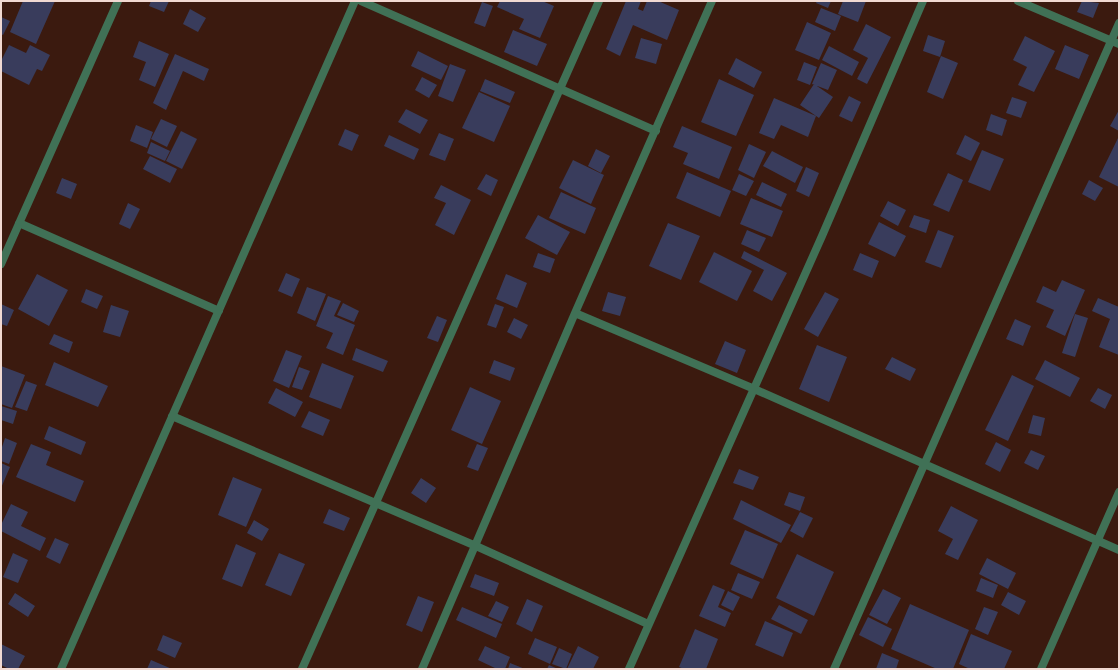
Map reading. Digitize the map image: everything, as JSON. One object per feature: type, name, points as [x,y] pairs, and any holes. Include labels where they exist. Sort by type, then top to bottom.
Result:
[{"type":"street","points":[[1,264],[118,1]]},
{"type":"street","points":[[61,669],[354,1]]},
{"type":"street","points":[[361,1],[656,131]]},
{"type":"street","points":[[302,669],[599,1]]},
{"type":"street","points":[[422,669],[575,312],[712,1]]},
{"type":"street","points":[[629,669],[752,388],[822,236],[922,1]]},
{"type":"street","points":[[1018,1],[1119,44]]},
{"type":"street","points":[[834,669],[1119,23]]},
{"type":"street","points":[[19,223],[219,311]]},
{"type":"street","points":[[575,312],[752,388],[1119,550]]},
{"type":"street","points":[[172,416],[376,502],[648,624]]},
{"type":"street","points":[[1042,669],[1119,492]]},
{"type":"building","points":[[23,1],[55,1],[36,44],[10,32]]},
{"type":"building","points":[[151,1],[169,1],[164,12],[149,6]]},
{"type":"building","points":[[500,1],[542,1],[554,6],[540,38],[519,29],[524,19],[497,7]]},
{"type":"building","points":[[626,1],[641,1],[638,9],[643,11],[647,1],[658,1],[679,10],[667,40],[633,25],[620,56],[606,49]]},
{"type":"building","points":[[817,1],[831,1],[828,8],[816,3]]},
{"type":"building","points":[[843,1],[866,1],[858,22],[838,14]]},
{"type":"building","points":[[1082,1],[1099,3],[1093,18],[1077,12]]},
{"type":"building","points":[[482,2],[493,6],[485,27],[474,23]]},
{"type":"building","points":[[821,8],[841,16],[835,31],[815,22]]},
{"type":"building","points":[[190,9],[206,18],[198,32],[183,24]]},
{"type":"building","points":[[1,17],[10,21],[3,35],[1,34]]},
{"type":"building","points":[[807,22],[831,33],[819,60],[795,50]]},
{"type":"building","points":[[866,24],[891,37],[867,84],[857,79],[868,58],[853,50]]},
{"type":"building","points":[[513,30],[547,44],[537,66],[504,52]]},
{"type":"building","points":[[928,35],[945,41],[940,57],[923,51]]},
{"type":"building","points":[[1025,36],[1055,51],[1034,92],[1018,85],[1027,67],[1013,60]]},
{"type":"building","points":[[641,38],[662,44],[656,64],[635,58]]},
{"type":"building","points":[[139,41],[169,54],[155,87],[139,80],[146,62],[133,57]]},
{"type":"building","points":[[9,45],[26,53],[30,45],[50,55],[42,71],[37,69],[29,85],[1,71],[1,61]]},
{"type":"building","points":[[1065,45],[1089,55],[1079,79],[1055,69]]},
{"type":"building","points":[[829,46],[859,62],[852,76],[822,60]]},
{"type":"building","points":[[418,51],[448,66],[441,80],[411,66]]},
{"type":"building","points":[[175,54],[209,69],[204,81],[183,71],[166,110],[153,103]]},
{"type":"building","points":[[941,56],[958,63],[943,99],[927,92]]},
{"type":"building","points":[[736,58],[762,72],[754,88],[728,74]]},
{"type":"building","points":[[804,62],[817,67],[810,85],[797,80]]},
{"type":"building","points":[[821,63],[837,70],[828,90],[812,84]]},
{"type":"building","points":[[450,64],[466,70],[453,102],[438,96]]},
{"type":"building","points":[[422,77],[437,85],[429,98],[415,90]]},
{"type":"building","points":[[485,79],[515,92],[510,103],[480,91]]},
{"type":"building","points":[[719,79],[754,95],[736,136],[701,122]]},
{"type":"building","points":[[814,84],[833,97],[819,118],[800,105]]},
{"type":"building","points":[[479,92],[510,106],[494,142],[462,128]]},
{"type":"building","points":[[849,96],[861,102],[852,122],[839,116]]},
{"type":"building","points":[[1012,97],[1027,102],[1021,118],[1006,113]]},
{"type":"building","points":[[774,98],[816,116],[808,137],[781,125],[774,139],[759,133]]},
{"type":"building","points":[[406,109],[428,120],[420,134],[398,122]]},
{"type":"building","points":[[1119,110],[1119,131],[1110,126]]},
{"type":"building","points":[[991,114],[1007,120],[1002,136],[986,130]]},
{"type":"building","points":[[161,119],[177,126],[167,147],[151,139]]},
{"type":"building","points":[[136,125],[153,132],[147,148],[130,141]]},
{"type":"building","points":[[682,126],[732,147],[719,179],[683,164],[688,153],[673,147]]},
{"type":"building","points":[[345,129],[359,135],[352,151],[338,145]]},
{"type":"building","points":[[181,131],[197,139],[182,169],[166,161]]},
{"type":"building","points":[[439,133],[454,139],[445,161],[429,155]]},
{"type":"building","points":[[389,135],[419,149],[414,160],[384,146]]},
{"type":"building","points":[[965,135],[980,143],[971,161],[956,154]]},
{"type":"building","points":[[1119,136],[1119,187],[1099,177]]},
{"type":"building","points":[[151,142],[170,151],[165,161],[147,153]]},
{"type":"building","points":[[749,144],[766,152],[754,178],[738,170]]},
{"type":"building","points":[[596,149],[610,156],[601,173],[588,166]]},
{"type":"building","points":[[982,150],[1004,159],[990,191],[968,182]]},
{"type":"building","points":[[772,151],[803,167],[795,183],[763,166]]},
{"type":"building","points":[[150,156],[177,169],[170,183],[143,169]]},
{"type":"building","points":[[573,160],[604,175],[591,204],[559,188]]},
{"type":"building","points":[[806,167],[819,173],[809,197],[796,191]]},
{"type":"building","points":[[687,172],[731,191],[720,217],[676,198]]},
{"type":"building","points":[[948,173],[963,180],[949,212],[933,205]]},
{"type":"building","points":[[486,174],[498,180],[491,196],[477,189]]},
{"type":"building","points":[[739,174],[754,181],[746,196],[732,190]]},
{"type":"building","points":[[62,178],[77,184],[71,199],[56,193]]},
{"type":"building","points":[[1089,180],[1103,188],[1095,201],[1082,194]]},
{"type":"building","points":[[762,182],[787,194],[781,207],[756,195]]},
{"type":"building","points":[[441,185],[471,200],[454,235],[435,225],[446,203],[434,198]]},
{"type":"building","points":[[561,192],[596,208],[585,234],[549,218]]},
{"type":"building","points":[[751,198],[783,211],[772,237],[740,224]]},
{"type":"building","points":[[888,201],[906,210],[898,226],[880,216]]},
{"type":"building","points":[[128,203],[140,209],[130,229],[119,224]]},
{"type":"building","points":[[538,215],[570,232],[557,255],[525,238]]},
{"type":"building","points":[[914,215],[930,220],[926,233],[909,227]]},
{"type":"building","points":[[879,222],[906,236],[895,257],[868,244]]},
{"type":"building","points":[[668,223],[700,236],[681,280],[649,266]]},
{"type":"building","points":[[747,230],[766,238],[759,252],[741,244]]},
{"type":"building","points":[[938,230],[954,236],[941,268],[925,262]]},
{"type":"building","points":[[744,251],[787,273],[772,301],[753,291],[764,270],[741,258]]},
{"type":"building","points":[[714,252],[752,271],[737,301],[699,282]]},
{"type":"building","points":[[538,253],[555,259],[550,273],[533,267]]},
{"type":"building","points":[[860,253],[879,261],[872,278],[853,270]]},
{"type":"building","points":[[286,273],[300,279],[292,297],[278,291]]},
{"type":"building","points":[[37,274],[68,290],[49,326],[18,309]]},
{"type":"building","points":[[506,274],[527,283],[517,308],[496,299]]},
{"type":"building","points":[[1062,280],[1085,290],[1065,336],[1046,327],[1054,310],[1036,302],[1043,286],[1056,292]]},
{"type":"building","points":[[307,287],[326,294],[315,321],[297,313]]},
{"type":"building","points":[[86,289],[103,296],[97,309],[81,302]]},
{"type":"building","points":[[608,292],[626,297],[620,316],[602,311]]},
{"type":"building","points":[[825,292],[839,299],[818,337],[804,329]]},
{"type":"building","points":[[328,296],[341,301],[334,316],[355,325],[343,355],[326,348],[333,333],[316,326]]},
{"type":"building","points":[[1098,298],[1119,307],[1119,355],[1099,347],[1110,319],[1092,311]]},
{"type":"building","points":[[343,303],[359,311],[354,322],[337,315]]},
{"type":"building","points":[[1,304],[14,310],[7,326],[1,324]]},
{"type":"building","points":[[495,304],[504,307],[496,328],[487,325]]},
{"type":"building","points":[[111,305],[129,311],[120,337],[103,332]]},
{"type":"building","points":[[1075,314],[1088,318],[1075,357],[1062,353]]},
{"type":"building","points":[[437,316],[447,320],[438,342],[427,338]]},
{"type":"building","points":[[514,318],[528,325],[521,339],[507,332]]},
{"type":"building","points":[[1015,319],[1031,326],[1023,346],[1006,339]]},
{"type":"building","points":[[54,334],[73,342],[69,353],[49,344]]},
{"type":"building","points":[[725,341],[746,350],[737,373],[715,364]]},
{"type":"building","points":[[817,345],[847,357],[829,402],[799,389]]},
{"type":"building","points":[[356,348],[388,361],[383,372],[352,360]]},
{"type":"building","points":[[286,350],[302,356],[289,388],[273,381]]},
{"type":"building","points":[[892,357],[916,369],[910,381],[885,369]]},
{"type":"building","points":[[494,360],[515,368],[510,381],[489,373]]},
{"type":"building","points":[[1045,360],[1080,378],[1070,397],[1035,379]]},
{"type":"building","points":[[54,362],[108,386],[98,407],[45,385]]},
{"type":"building","points":[[322,363],[354,376],[341,409],[309,397]]},
{"type":"building","points":[[1,366],[25,375],[12,408],[1,404]]},
{"type":"building","points":[[299,367],[310,371],[302,390],[292,387]]},
{"type":"building","points":[[1012,375],[1034,386],[1008,441],[985,430]]},
{"type":"building","points":[[26,381],[37,385],[27,411],[15,407]]},
{"type":"building","points":[[470,387],[501,401],[482,444],[451,430]]},
{"type":"building","points":[[276,388],[303,402],[295,417],[268,403]]},
{"type":"building","points":[[1098,388],[1112,395],[1105,409],[1090,401]]},
{"type":"building","points":[[1,406],[17,411],[13,424],[1,420]]},
{"type":"building","points":[[309,411],[330,420],[323,436],[301,427]]},
{"type":"building","points":[[1033,415],[1045,418],[1041,436],[1028,433]]},
{"type":"building","points":[[49,426],[86,442],[81,455],[44,439]]},
{"type":"building","points":[[5,438],[17,443],[9,464],[1,461],[1,450]]},
{"type":"building","points":[[996,442],[1011,450],[1000,472],[985,464]]},
{"type":"building","points":[[31,444],[51,452],[46,465],[84,481],[75,502],[16,477]]},
{"type":"building","points":[[477,444],[488,448],[478,471],[467,467]]},
{"type":"building","points":[[1031,450],[1045,456],[1038,470],[1024,463]]},
{"type":"building","points":[[1,463],[10,467],[1,488]]},
{"type":"building","points":[[739,469],[759,477],[753,490],[733,483]]},
{"type":"building","points":[[233,477],[262,489],[246,527],[218,515]]},
{"type":"building","points":[[421,478],[436,488],[426,503],[411,493]]},
{"type":"building","points":[[789,492],[805,497],[800,511],[784,505]]},
{"type":"building","points":[[741,500],[791,525],[781,543],[733,519]]},
{"type":"building","points":[[11,504],[28,512],[21,526],[46,538],[40,551],[1,531],[1,525]]},
{"type":"building","points":[[951,506],[978,520],[958,560],[945,554],[953,539],[938,531]]},
{"type":"building","points":[[329,509],[350,518],[344,531],[323,523]]},
{"type":"building","points":[[800,512],[813,518],[803,538],[790,531]]},
{"type":"building","points":[[254,520],[269,529],[262,541],[247,533]]},
{"type":"building","points":[[745,530],[778,544],[763,579],[730,564]]},
{"type":"building","points":[[55,538],[69,544],[60,564],[46,557]]},
{"type":"building","points":[[236,544],[256,553],[242,587],[222,579]]},
{"type":"building","points":[[13,553],[28,560],[18,583],[3,577]]},
{"type":"building","points":[[279,553],[305,564],[291,596],[265,585]]},
{"type":"building","points":[[797,554],[834,572],[814,616],[776,598]]},
{"type":"building","points":[[987,558],[1016,573],[1008,589],[979,574]]},
{"type":"building","points":[[738,573],[760,582],[752,599],[731,590]]},
{"type":"building","points":[[475,574],[499,583],[494,596],[470,587]]},
{"type":"building","points":[[981,578],[998,585],[993,598],[976,591]]},
{"type":"building","points":[[713,585],[725,590],[718,607],[731,613],[725,627],[699,616]]},
{"type":"building","points":[[883,589],[901,598],[887,624],[869,615]]},
{"type":"building","points":[[728,591],[740,597],[733,611],[721,605]]},
{"type":"building","points":[[1008,592],[1026,601],[1019,615],[1001,605]]},
{"type":"building","points":[[15,593],[35,606],[28,617],[8,604]]},
{"type":"building","points":[[418,596],[434,602],[422,632],[406,625]]},
{"type":"building","points":[[527,599],[543,606],[532,632],[516,624]]},
{"type":"building","points":[[496,601],[509,607],[502,622],[488,616]]},
{"type":"building","points":[[910,604],[969,630],[953,669],[937,669],[891,649]]},
{"type":"building","points":[[779,605],[808,620],[801,634],[771,619]]},
{"type":"building","points":[[462,607],[502,624],[496,638],[456,620]]},
{"type":"building","points":[[984,607],[998,612],[988,635],[975,629]]},
{"type":"building","points":[[868,617],[892,629],[883,647],[859,635]]},
{"type":"building","points":[[765,621],[793,633],[783,657],[755,645]]},
{"type":"building","points":[[695,629],[718,639],[706,669],[684,669],[679,667]]},
{"type":"building","points":[[971,634],[1012,651],[1004,669],[970,669],[959,664]]},
{"type":"building","points":[[163,635],[182,643],[175,658],[157,650]]},
{"type":"building","points":[[535,638],[557,647],[550,664],[528,654]]},
{"type":"building","points":[[1,644],[25,656],[18,669],[9,669],[1,665]]},
{"type":"building","points":[[485,646],[510,657],[505,669],[497,669],[478,660]]},
{"type":"building","points":[[578,646],[599,657],[593,669],[567,669]]},
{"type":"building","points":[[559,648],[572,654],[566,669],[552,664]]},
{"type":"building","points":[[882,653],[899,660],[896,669],[876,669]]},
{"type":"building","points":[[151,660],[172,669],[147,669]]},
{"type":"building","points":[[510,663],[525,669],[508,669]]},
{"type":"building","points":[[549,665],[558,669],[547,669]]}]
